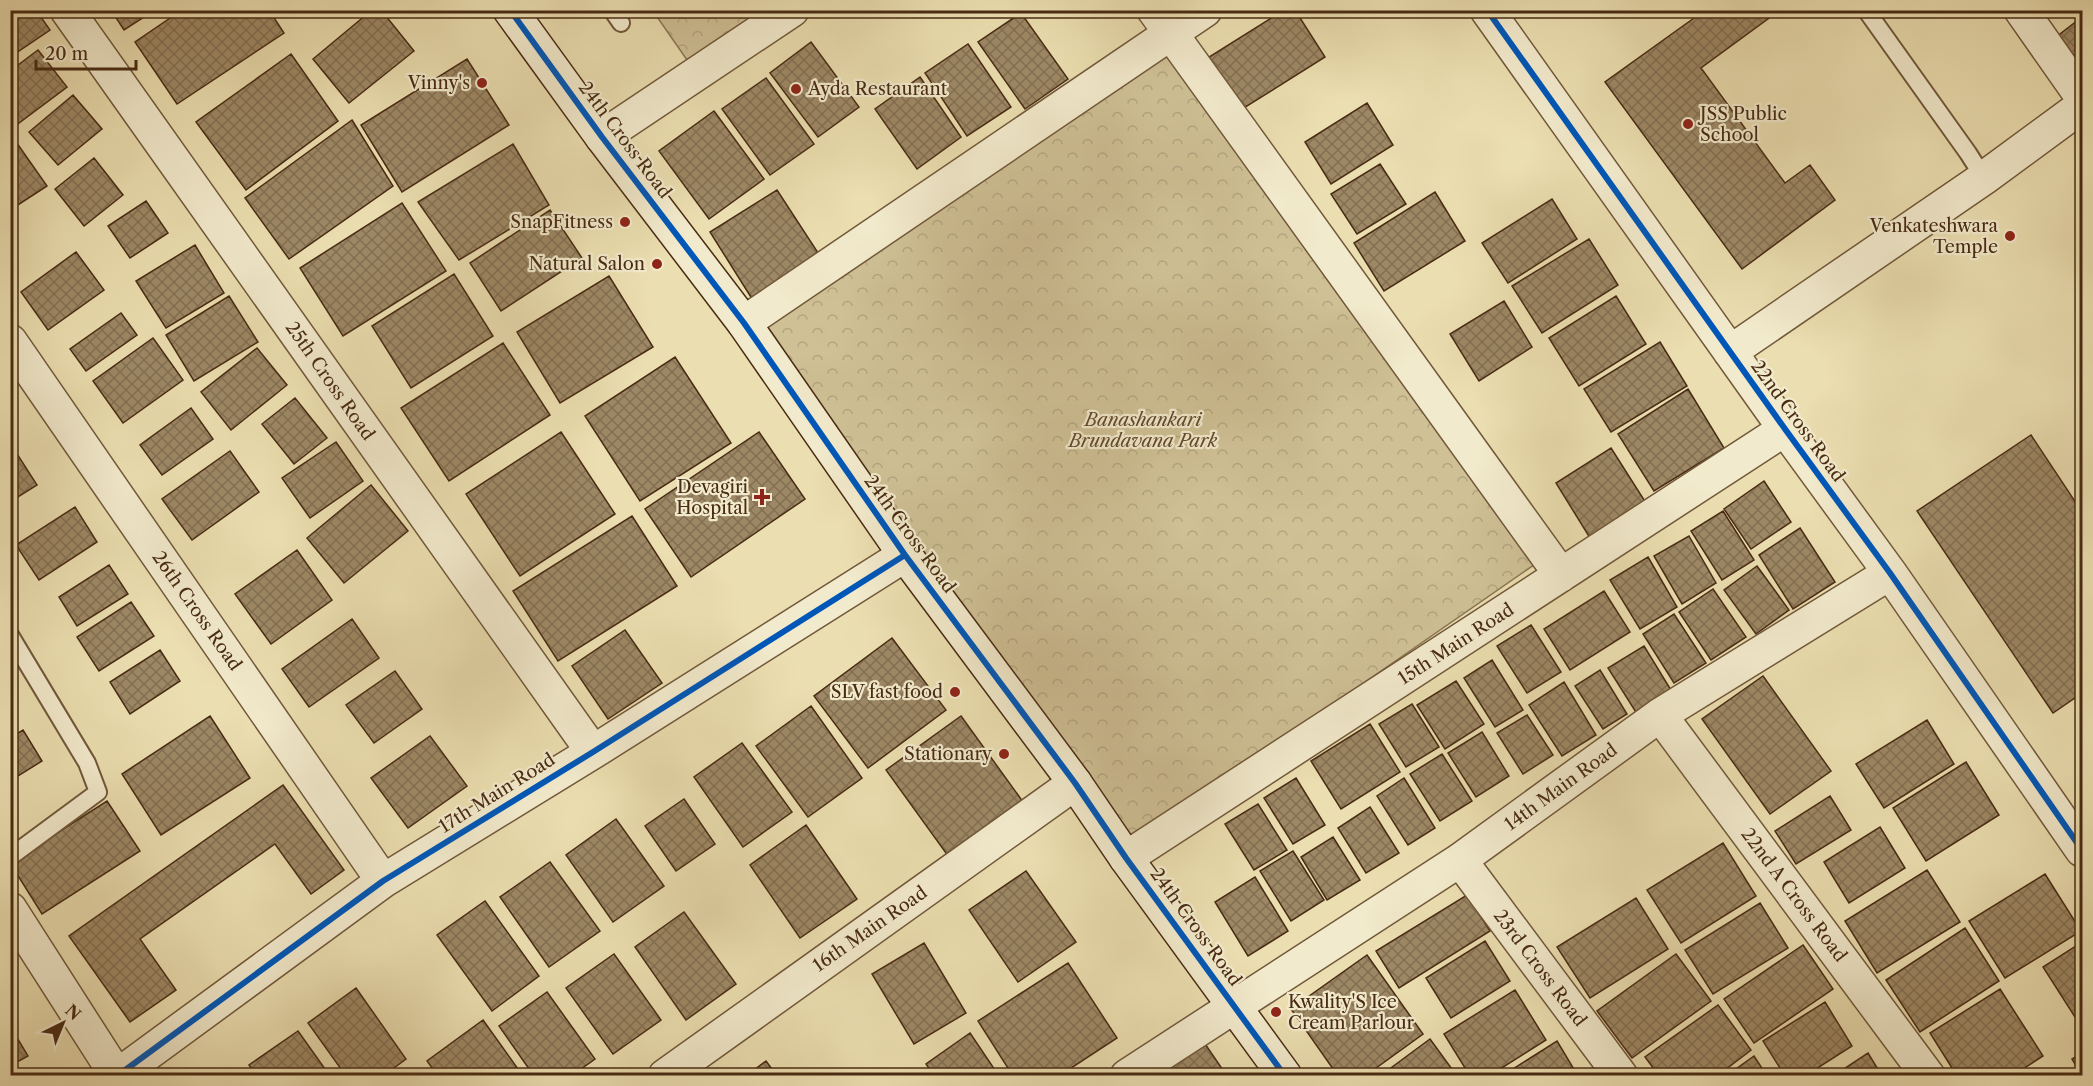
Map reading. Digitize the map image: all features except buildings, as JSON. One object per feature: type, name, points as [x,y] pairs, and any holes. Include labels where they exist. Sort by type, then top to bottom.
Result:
[{"type":"street","name":"25th Cross Road","points":[[67,10],[593,752]]},
{"type":"street","name":"24th Cross Road","points":[[510,10],[602,137],[744,323],[905,555],[1076,783],[1126,858],[1285,1076]]},
{"type":"street","points":[[602,137],[792,10]]},
{"type":"street","points":[[744,323],[1162,23],[1205,10]]},
{"type":"street","name":"22nd Cross Road","points":[[1487,10],[1890,573],[2082,850]]},
{"type":"street","points":[[2021,10],[2082,97]]},
{"type":"street","points":[[1162,23],[1561,575]]},
{"type":"street","points":[[1730,352],[1984,178],[2082,106]]},
{"type":"street","name":"26th Cross Road","points":[[10,341],[383,881]]},
{"type":"street","name":"15th Main Road","points":[[1126,858],[1785,429]]},
{"type":"street","name":"17th Main Road","points":[[117,1076],[383,881],[593,752],[905,555]]},
{"type":"street","name":"14th Main Road","points":[[1234,1005],[1460,860],[1660,715],[1890,573]]},
{"type":"street","name":"22nd A Cross Road","points":[[1660,715],[1928,1076]]},
{"type":"street","name":"16th Main Road","points":[[665,1076],[1076,783]]},
{"type":"street","name":"23rd Cross Road","points":[[1460,860],[1621,1076]]},
{"type":"street","points":[[10,909],[117,1076]]},
{"type":"street","points":[[1126,1076],[1234,1005]]},
{"type":"lane","points":[[1866,10],[1984,178]]},
{"type":"lane","points":[[10,635],[87,763],[98,792],[10,857]]},
{"type":"green space","points":[[653,11],[760,11],[687,60]]},
{"type":"green space","name":"Banashankari Brundavana Park","points":[[1171,37],[1538,562],[1129,846],[763,322]]},
{"type":"cycle path","points":[[510,10],[602,137],[744,323],[905,555],[1075,783],[1126,858],[1285,1076]]},
{"type":"cycle path","points":[[1487,10],[1890,573],[2082,850]]},
{"type":"cycle path","points":[[117,1076],[383,881],[593,752],[905,555]]},
{"type":"place","name":"Vinny's","points":[[482,83]]},
{"type":"place","name":"Ayda Restaurant","points":[[796,89]]},
{"type":"place","name":"JSS Public School","points":[[1688,124]]},
{"type":"place","name":"SnapFitness","points":[[625,222]]},
{"type":"place","name":"Venkateshwara Temple","points":[[2010,236]]},
{"type":"place","name":"Natural Salon","points":[[657,264]]},
{"type":"place","name":"Devagiri Hospital","points":[[762,497]]},
{"type":"place","name":"SLV fast food","points":[[955,692]]},
{"type":"place","name":"Stationary","points":[[1004,754]]},
{"type":"place","name":"Kwality'S Ice Cream Parlour","points":[[1276,1012]]}]
